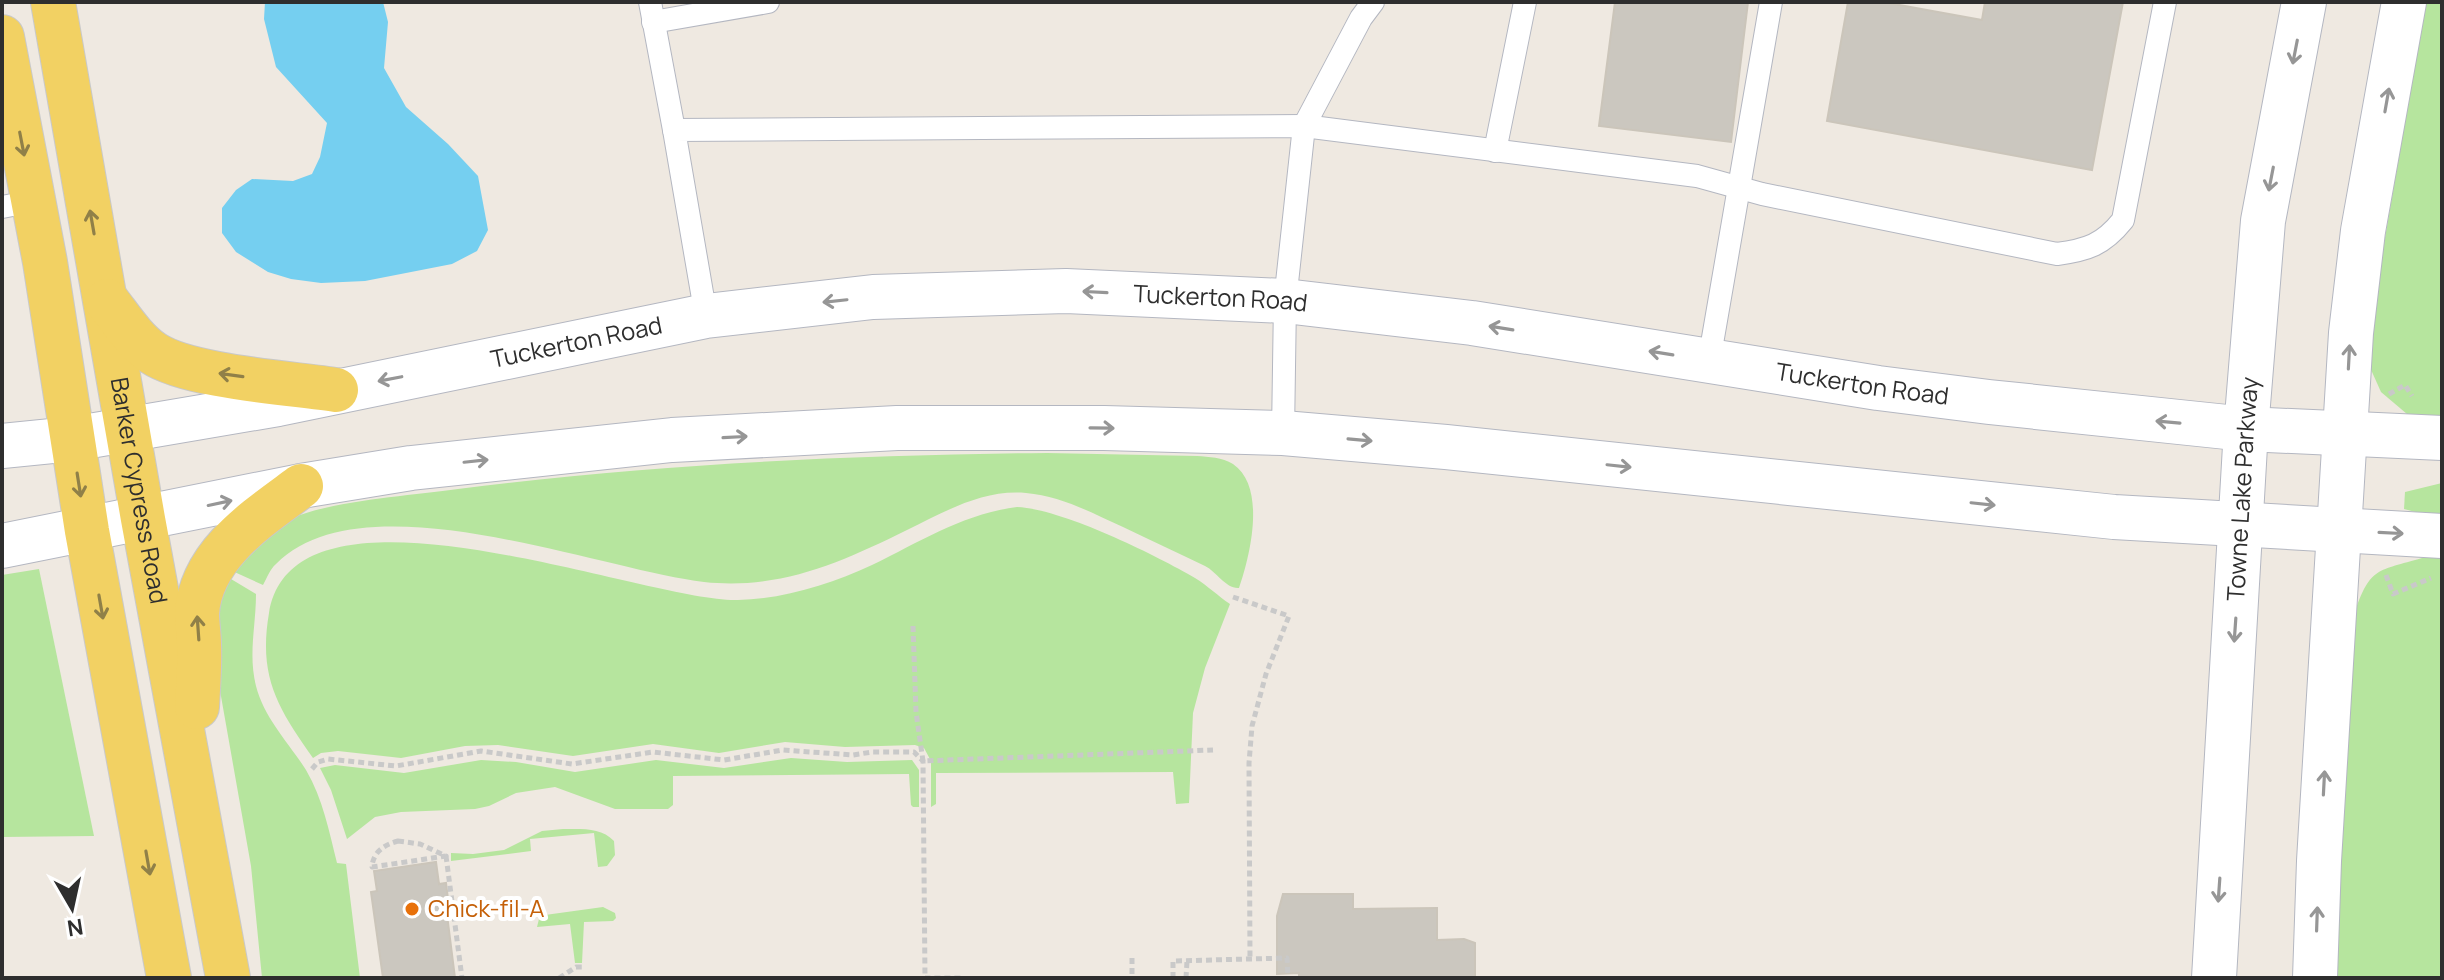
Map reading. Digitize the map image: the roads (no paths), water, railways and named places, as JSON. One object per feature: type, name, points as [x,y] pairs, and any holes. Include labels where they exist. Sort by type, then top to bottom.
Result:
[{"type":"main road","name":"Barker Cypress Road","points":[[53,2],[143,519],[228,978]]},
{"type":"main road","name":"Towne Lake Parkway","points":[[2214,978],[2246,429],[2263,221],[2304,2]]},
{"type":"main road","points":[[2315,978],[2319,861],[2351,333],[2363,231],[2404,2]]},
{"type":"main road","points":[[2,37],[18,204],[72,439],[169,978]]},
{"type":"main road","name":"Tuckerton Road","points":[[2,446],[72,439],[278,404],[706,316],[873,297],[1066,291],[1285,301],[1472,323],[1878,388],[1989,402],[2246,429],[2442,438]]},
{"type":"main road","points":[[106,299],[135,337],[167,361],[206,371],[336,390]]},
{"type":"main road","points":[[2,546],[301,486],[411,468],[672,440],[867,430],[1104,428],[1283,433],[1446,447],[2099,516],[2442,536]]},
{"type":"main road","points":[[194,790],[199,642],[197,612],[201,591],[217,560],[247,526],[301,486]]},
{"type":"lane","points":[[706,316],[652,12],[768,2]]},
{"type":"lane","points":[[1283,433],[1285,301],[1304,126],[1361,18],[1373,2]]},
{"type":"lane","points":[[1495,151],[1525,2]]},
{"type":"lane","points":[[1709,361],[1771,2]]},
{"type":"lane","points":[[674,130],[1304,126],[1697,176],[1739,189],[2057,254],[2087,250],[2112,234],[2123,220],[2165,2]]},
{"type":"water","points":[[265,2],[383,2],[388,22],[384,68],[406,107],[478,176],[488,230],[477,251],[452,264],[365,281],[321,283],[268,272],[236,252],[222,233],[222,208],[236,190],[252,179],[293,181],[312,174],[320,157],[327,123],[276,67],[264,19]]},
{"type":"place","name":"Chick-fil-A","points":[[412,909]]}]
